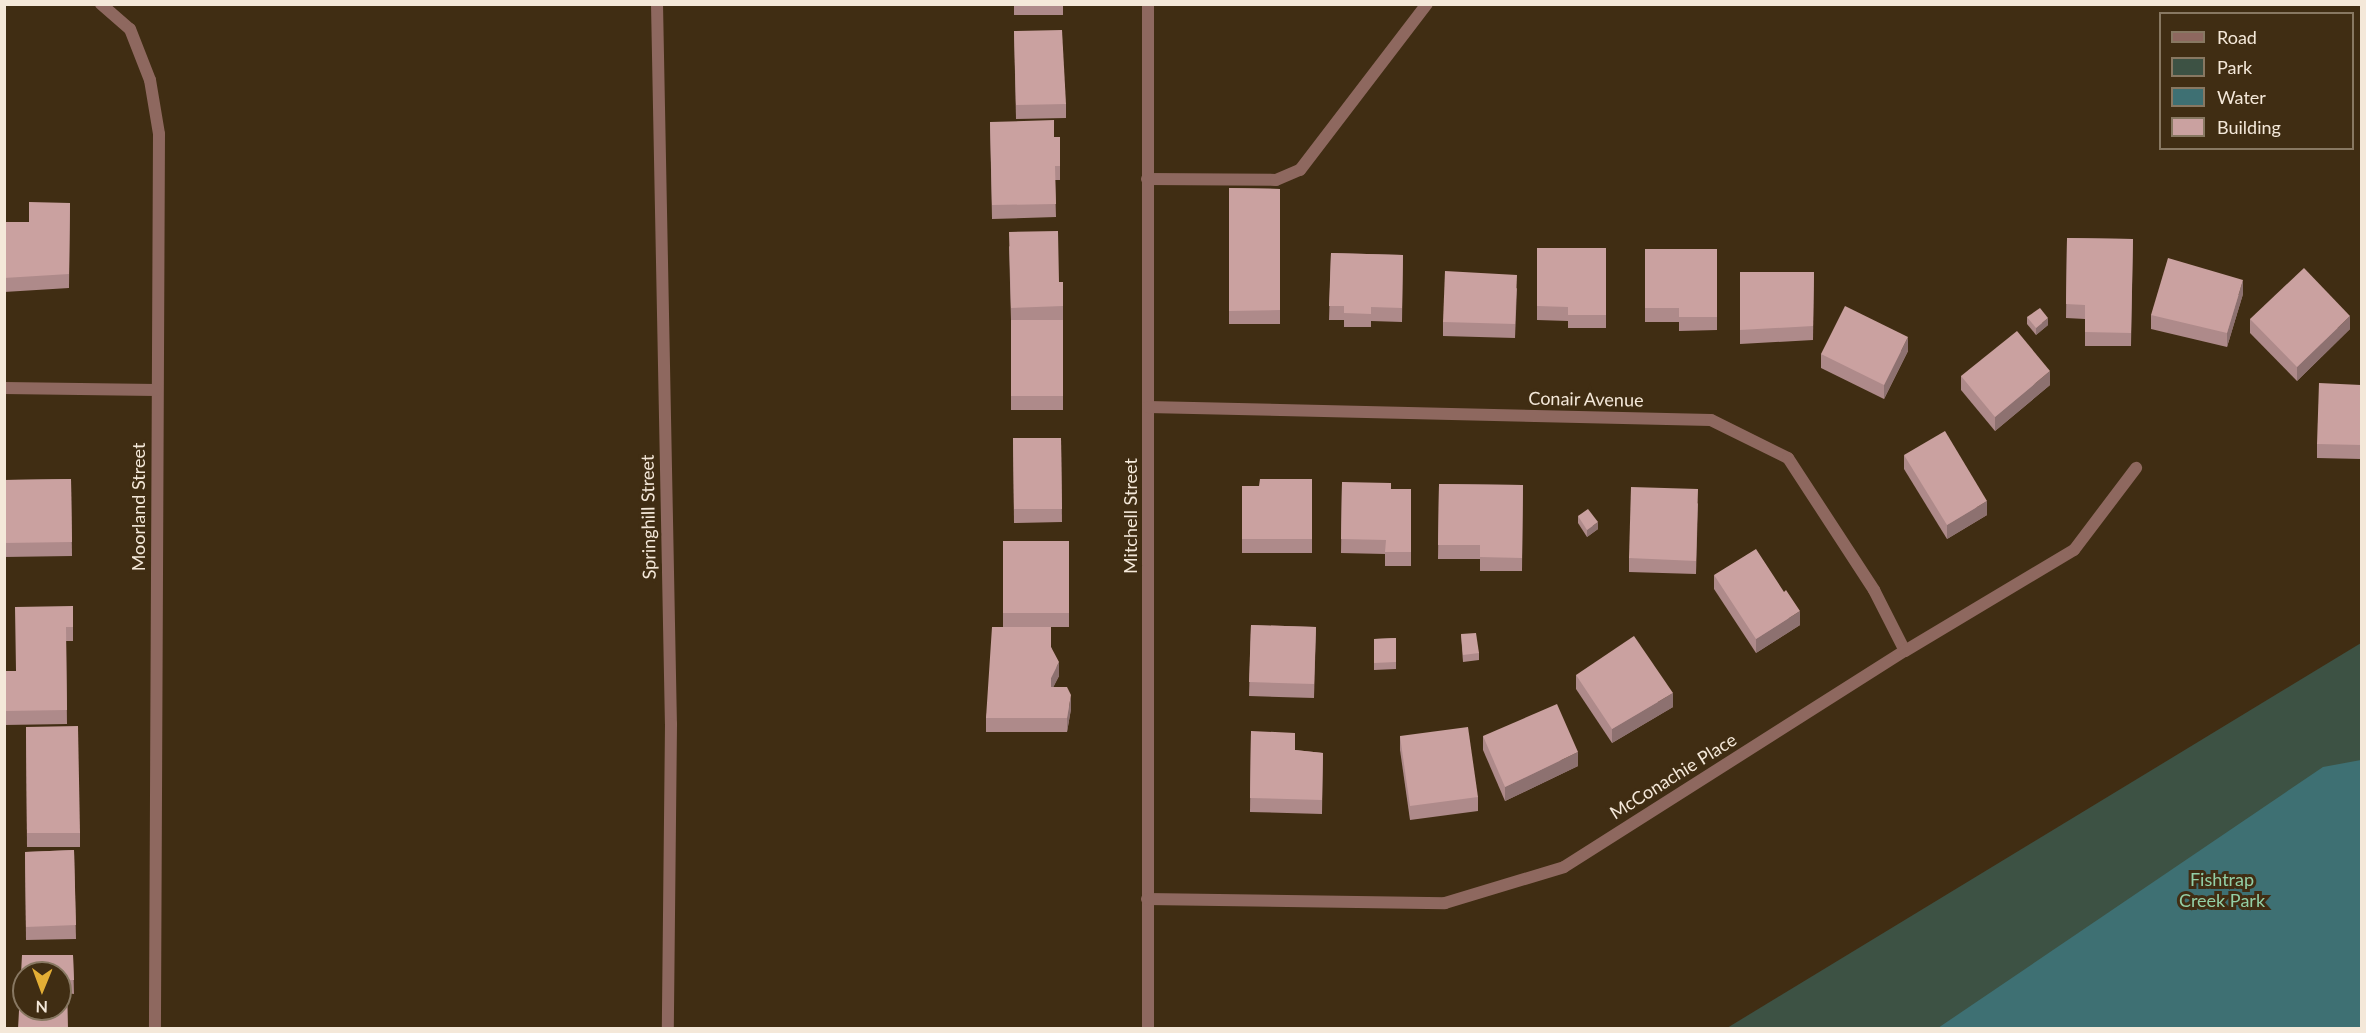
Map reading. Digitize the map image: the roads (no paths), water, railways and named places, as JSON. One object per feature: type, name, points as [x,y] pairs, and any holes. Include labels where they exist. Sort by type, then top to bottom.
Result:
[{"type":"street","name":"Moorland Street","points":[[101,4],[130,29],[150,80],[159,134],[156,390],[155,1029]]},
{"type":"street","name":"Springhill Street","points":[[657,4],[671,724],[668,1029]]},
{"type":"street","name":"Mitchell Street","points":[[1148,4],[1148,1029]]},
{"type":"street","points":[[1147,179],[1276,180],[1300,170],[1427,4]]},
{"type":"street","points":[[4,388],[156,390]]},
{"type":"street","name":"Conair Avenue","points":[[1148,407],[1711,420],[1788,458],[1874,590],[1905,651]]},
{"type":"street","name":"McConachie Place","points":[[1147,900],[1445,903],[1564,867],[1905,651],[2074,550],[2136,468]]},
{"type":"water","points":[[2361,760],[2361,1028],[1938,1028],[2323,767]]},
{"type":"park label","name":"Fishtrap Creek Park","points":[[2222,890]]}]
